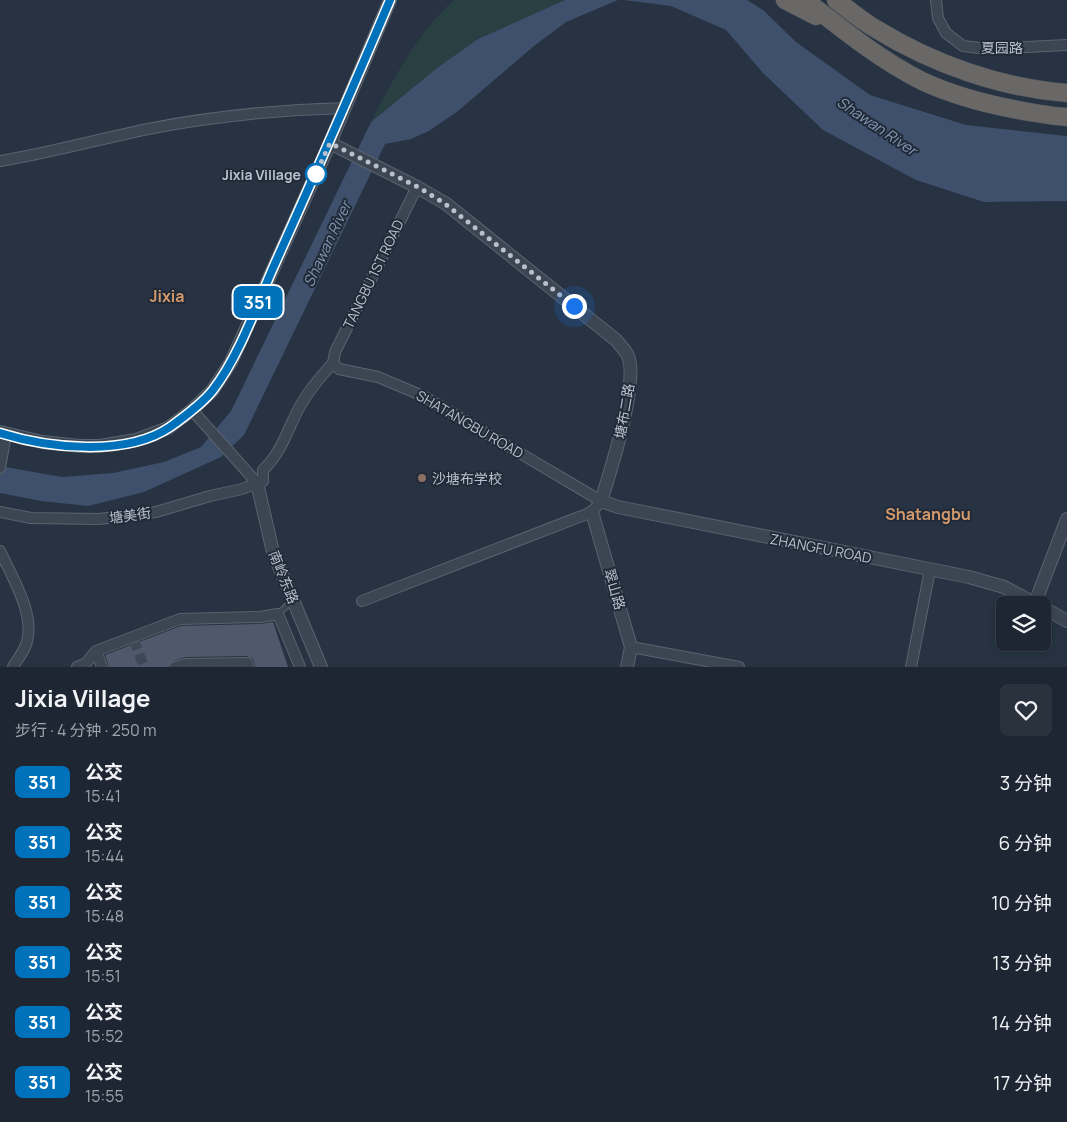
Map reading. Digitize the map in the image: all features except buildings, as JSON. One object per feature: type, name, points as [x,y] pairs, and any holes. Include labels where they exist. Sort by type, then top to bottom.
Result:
[{"type":"highway","points":[[785,0],[840,28]]},
{"type":"highway","points":[[805,0],[840,28],[883,58],[922,80],[949,91],[1005,107],[1067,117]]},
{"type":"highway","points":[[836,0],[875,29],[920,54],[966,71],[1021,87],[1067,93]]},
{"type":"highway","points":[[848,0],[880,24],[923,50],[966,71]]},
{"type":"street","points":[[1,463],[3,434],[60,445],[118,444],[136,440],[168,428],[192,410],[212,391],[231,362],[330,143],[390,0]]},
{"type":"street","name":"夏园路","points":[[936,0],[938,18],[946,33],[963,46],[988,49],[1067,45]]},
{"type":"street","points":[[0,161],[149,129],[215,118],[280,110],[344,108]]},
{"type":"street","name":"塘布二路","points":[[330,143],[414,185],[444,203],[616,340],[628,356],[630,377],[616,454],[601,501]]},
{"type":"street","name":"TANGBU 1ST ROAD","points":[[257,483],[263,482],[263,470],[284,441],[300,406],[333,363],[335,352],[414,185]]},
{"type":"street","name":"SHATANGBU ROAD","points":[[333,363],[342,370],[378,377],[423,396],[601,501]]},
{"type":"street","points":[[192,410],[257,483]]},
{"type":"street","name":"塘美街","points":[[0,512],[30,518],[99,519],[156,512],[210,496],[242,489],[257,483]]},
{"type":"street","name":"南岭东路","points":[[257,483],[273,552],[321,667]]},
{"type":"street","points":[[362,601],[592,512],[601,501]]},
{"type":"street","name":"ZHANGFU ROAD","points":[[601,501],[618,507],[987,582],[1020,596]]},
{"type":"street","name":"翠山路","points":[[592,512],[631,647],[627,667]]},
{"type":"street","points":[[1041,596],[1067,519]]},
{"type":"street","points":[[0,551],[26,610],[29,622],[25,646],[13,667]]},
{"type":"street","points":[[911,667],[930,570]]},
{"type":"street","name":"ZHANGFU ROAD","points":[[1051,612],[1067,621]]},
{"type":"street","points":[[77,667],[86,663],[96,651],[180,619],[278,614],[300,667]]},
{"type":"street","points":[[631,647],[739,667]]},
{"type":"street","points":[[96,651],[102,667]]},
{"type":"street","points":[[175,667],[247,663],[248,667]]},
{"type":"lane","points":[[278,614],[293,600]]},
{"type":"green space","points":[[454,0],[565,0],[478,39],[437,68],[371,122],[417,42],[428,27]]},
{"type":"water","name":"Shawan River","points":[[565,0],[618,0],[566,22],[534,46],[458,111],[429,131],[411,139],[385,144],[244,435],[221,457],[144,492],[88,506],[41,501],[0,493],[0,466],[62,477],[113,473],[164,462],[201,447],[231,411],[371,122],[437,68],[478,39]]},
{"type":"water","name":"Shawan River","points":[[624,0],[747,0],[763,10],[796,42],[870,95],[966,125],[1067,136],[1067,201],[984,202],[916,180],[823,130],[763,73],[726,30],[671,6]]},
{"type":"tunnel","points":[[134,640],[144,667]]},
{"type":"bus line","name":"351","points":[[0,433],[60,445],[100,446],[118,444],[153,435],[168,428],[192,410],[212,391],[231,362],[330,143],[390,0]]},
{"type":"place","name":"Jixia Village","points":[[316,174]]},
{"type":"place","name":"沙塘布学校","points":[[422,478]]},
{"type":"district","name":"Jixia","points":[[167,296]]},
{"type":"district","name":"Shatangbu","points":[[928,514]]},
{"type":"route","points":[[316,174],[313,180],[330,143],[418,187],[444,203],[574,306]]}]
